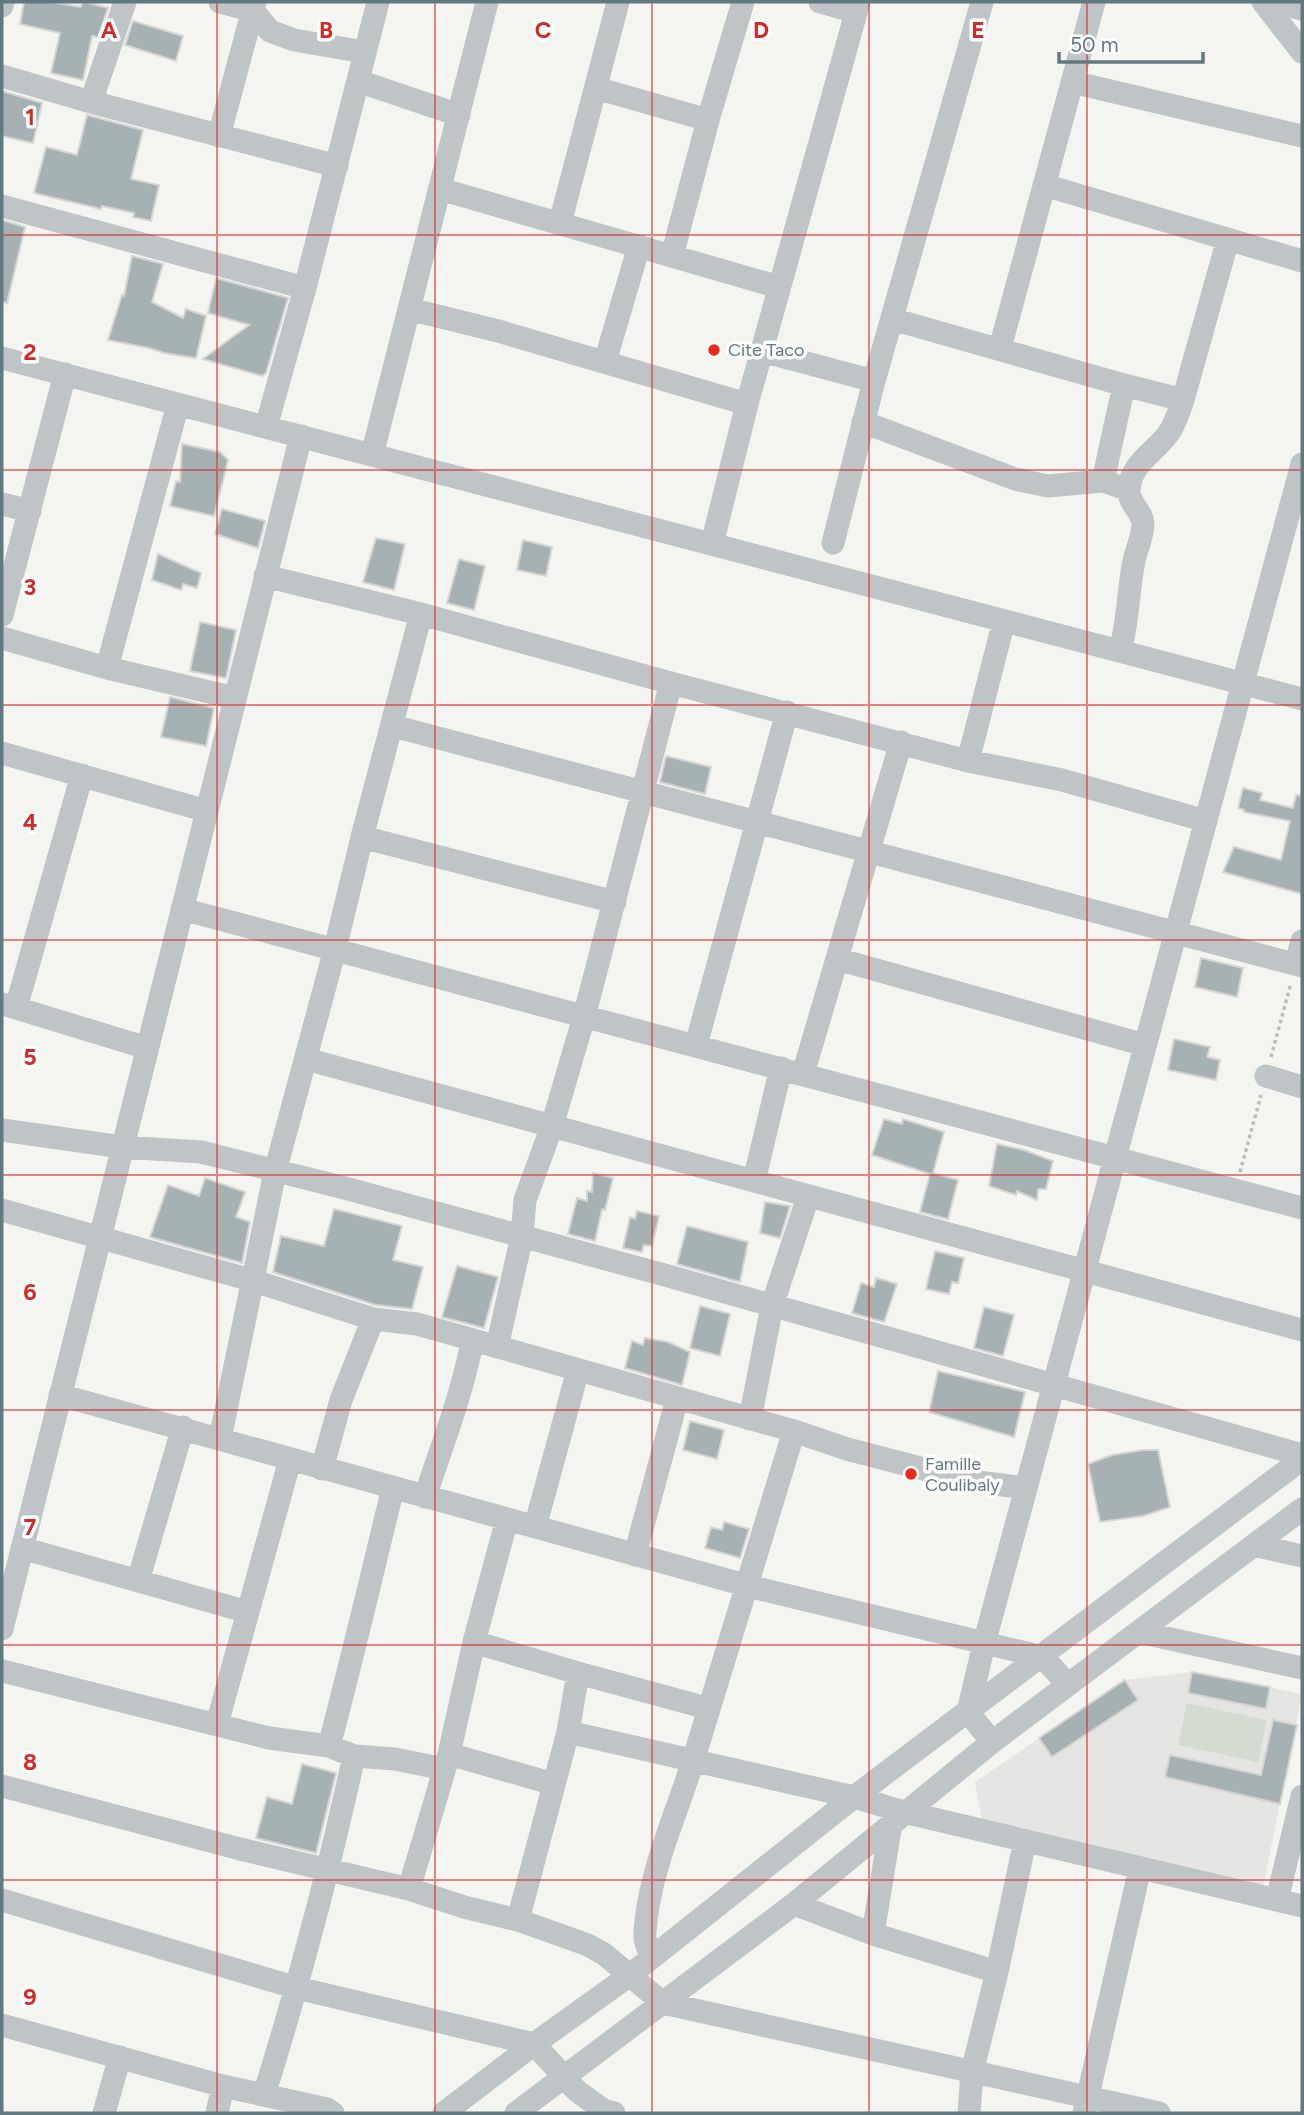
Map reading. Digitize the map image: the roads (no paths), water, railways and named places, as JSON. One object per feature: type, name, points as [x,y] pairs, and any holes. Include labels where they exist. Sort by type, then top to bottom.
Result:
[{"type":"street","points":[[91,102],[125,2]]},
{"type":"street","points":[[220,2],[254,6]]},
{"type":"street","points":[[266,427],[305,288],[378,2]]},
{"type":"street","points":[[372,455],[487,2]]},
{"type":"street","points":[[560,223],[618,2]]},
{"type":"street","points":[[672,256],[743,2]]},
{"type":"street","points":[[712,544],[747,404],[858,7],[820,2]]},
{"type":"street","points":[[833,543],[874,381],[982,2]]},
{"type":"street","points":[[1000,348],[1094,2]]},
{"type":"street","points":[[1263,2],[1302,52]]},
{"type":"street","points":[[1275,2],[1302,9]]},
{"type":"street","points":[[219,136],[254,6]]},
{"type":"street","points":[[254,6],[270,31],[294,40],[364,52]]},
{"type":"street","points":[[2,76],[337,166]]},
{"type":"street","points":[[358,81],[459,115]]},
{"type":"street","points":[[1072,82],[1302,136]]},
{"type":"street","points":[[596,88],[708,120]]},
{"type":"street","points":[[1044,185],[1302,261]]},
{"type":"street","points":[[440,189],[779,287]]},
{"type":"street","points":[[2,206],[305,288]]},
{"type":"street","points":[[1120,651],[1129,612],[1133,567],[1143,528],[1142,516],[1132,503],[1129,490],[1136,469],[1168,434],[1183,400],[1228,239]]},
{"type":"street","points":[[605,362],[639,246]]},
{"type":"street","points":[[409,309],[498,331],[747,404]]},
{"type":"street","points":[[892,319],[1183,400]]},
{"type":"street","points":[[762,351],[874,381]]},
{"type":"street","points":[[2,358],[1302,699]]},
{"type":"street","points":[[2,615],[65,374]]},
{"type":"street","points":[[1103,481],[1124,385]]},
{"type":"street","points":[[107,668],[178,404]]},
{"type":"street","points":[[863,422],[1015,479],[1048,486],[1103,481],[1129,490]]},
{"type":"street","points":[[2,1629],[300,436]]},
{"type":"street","points":[[968,1712],[984,1644],[1302,464]]},
{"type":"street","points":[[2,504],[30,511]]},
{"type":"street","points":[[265,576],[421,614],[671,684],[968,761],[1062,780],[1206,821]]},
{"type":"street","points":[[220,1439],[275,1172],[421,614]]},
{"type":"street","points":[[968,761],[1004,621]]},
{"type":"street","points":[[2,638],[107,668],[235,698]]},
{"type":"street","points":[[498,1347],[522,1236],[525,1200],[552,1126],[584,1017],[671,684]]},
{"type":"street","points":[[696,1045],[787,712]]},
{"type":"street","points":[[393,726],[1299,965],[1302,941]]},
{"type":"street","points":[[803,1074],[901,742]]},
{"type":"street","points":[[2,752],[207,811]]},
{"type":"street","points":[[82,775],[9,1006],[147,1048]]},
{"type":"street","points":[[362,837],[615,902]]},
{"type":"street","points":[[182,909],[1302,1208]]},
{"type":"street","points":[[837,959],[1145,1045]]},
{"type":"street","points":[[306,1059],[1302,1330]]},
{"type":"street","points":[[754,1181],[781,1068]]},
{"type":"street","points":[[1265,1076],[1302,1087]]},
{"type":"street","points":[[2,1130],[122,1147],[201,1152],[341,1187],[1054,1385],[1302,1457]]},
{"type":"street","points":[[750,1419],[772,1306],[808,1197]]},
{"type":"street","points":[[2,1210],[251,1280],[373,1319],[417,1324],[472,1342],[498,1347],[794,1431],[847,1449],[970,1481],[1026,1488]]},
{"type":"street","points":[[322,1469],[341,1400],[373,1319]]},
{"type":"street","points":[[425,1497],[464,1383],[472,1342]]},
{"type":"street","points":[[535,1527],[578,1370]]},
{"type":"street","points":[[61,1395],[746,1585],[1042,1657],[1068,1685]]},
{"type":"street","points":[[635,1555],[677,1399]]},
{"type":"street","points":[[138,1581],[183,1427]]},
{"type":"street","points":[[652,1957],[645,1943],[645,1934],[654,1879],[794,1431]]},
{"type":"street","points":[[444,2113],[630,1975],[854,1797],[1042,1657],[1302,1457]]},
{"type":"street","points":[[217,1724],[290,1460]]},
{"type":"street","points":[[329,1746],[355,1653],[364,1604],[393,1488]]},
{"type":"street","points":[[516,2113],[794,1905],[992,1742],[1302,1509]]},
{"type":"street","points":[[409,1889],[447,1762],[474,1642],[507,1519]]},
{"type":"street","points":[[1254,1545],[1302,1556]]},
{"type":"street","points":[[22,1548],[248,1612]]},
{"type":"street","points":[[1139,1632],[1302,1668]]},
{"type":"street","points":[[474,1642],[707,1708]]},
{"type":"street","points":[[2,1671],[269,1738],[329,1746],[354,1756],[447,1762],[554,1784]]},
{"type":"street","points":[[518,1920],[568,1731],[578,1673]]},
{"type":"street","points":[[968,1712],[992,1742]]},
{"type":"street","points":[[568,1731],[854,1797],[898,1817],[1025,1841],[1302,1906]]},
{"type":"street","points":[[264,2095],[329,1870],[354,1756]]},
{"type":"street","points":[[2,1786],[228,1846],[409,1889],[464,1907],[518,1920],[588,1945],[604,1954],[663,2003],[972,2072],[1086,2105],[1159,2113]]},
{"type":"street","points":[[1277,1900],[1302,1796]]},
{"type":"street","points":[[873,1934],[898,1817]]},
{"type":"street","points":[[969,2113],[972,2072],[1025,1841]]},
{"type":"street","points":[[1086,2105],[1140,1868]]},
{"type":"street","points":[[2,1900],[297,1988],[534,2044],[562,2077],[605,2111],[614,2113]]},
{"type":"street","points":[[794,1905],[873,1934],[997,1972]]},
{"type":"street","points":[[2,2025],[223,2086],[327,2109],[333,2113]]},
{"type":"street","points":[[104,2113],[120,2057]]},
{"type":"street","points":[[217,2113],[223,2086]]},
{"type":"place","name":"Cite Taco","points":[[714,350]]},
{"type":"place","name":"Famille Coulibaly","points":[[911,1474]]}]
